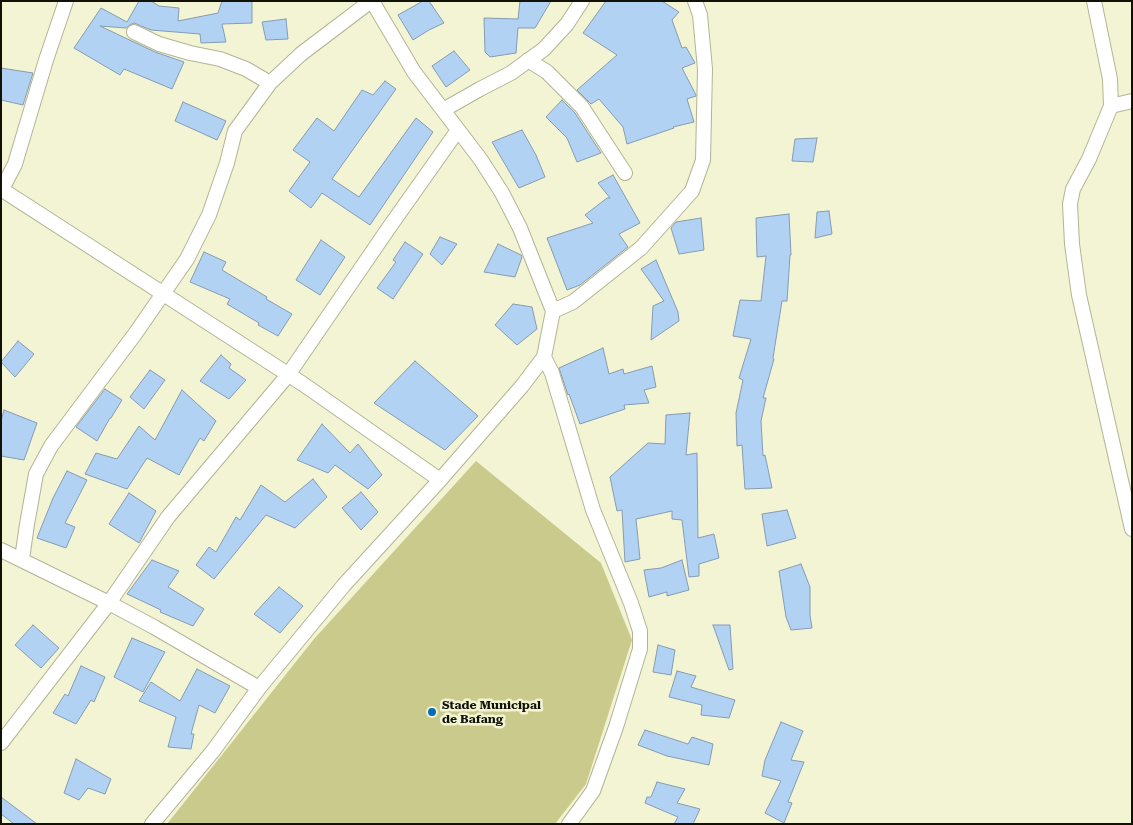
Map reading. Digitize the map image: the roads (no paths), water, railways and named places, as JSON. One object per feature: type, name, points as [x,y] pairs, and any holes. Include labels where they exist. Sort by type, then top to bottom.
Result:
[{"type":"street","points":[[66,1],[14,164],[2,190],[288,375],[440,480]]},
{"type":"street","points":[[22,559],[36,474],[51,446],[135,334],[187,259],[209,215],[227,163],[235,131],[270,83],[301,54],[372,1],[414,72],[481,160],[502,193],[520,228],[553,311],[544,358],[440,480],[344,585],[259,688],[212,751],[152,824]]},
{"type":"street","points":[[444,110],[511,73],[544,48],[567,24],[582,1]]},
{"type":"street","points":[[553,311],[573,302],[642,248],[692,191],[703,160],[705,69],[700,15],[695,1]]},
{"type":"street","points":[[1094,1],[1110,79],[1111,106],[1074,189],[1070,204],[1070,220],[1079,295],[1132,529]]},
{"type":"street","points":[[134,32],[159,44],[220,59],[246,69],[270,83]]},
{"type":"street","points":[[528,60],[547,72],[582,107],[626,173]]},
{"type":"street","points":[[1111,106],[1132,101]]},
{"type":"street","points":[[1,743],[109,603],[168,517],[288,375],[458,130]]},
{"type":"street","points":[[544,358],[552,373],[593,510],[631,603],[640,631],[640,649],[616,727],[593,791],[569,824]]},
{"type":"street","points":[[1,550],[154,627],[259,688]]},
{"type":"place","name":"Stade Municipal de Bafang","points":[[432,712]]}]
